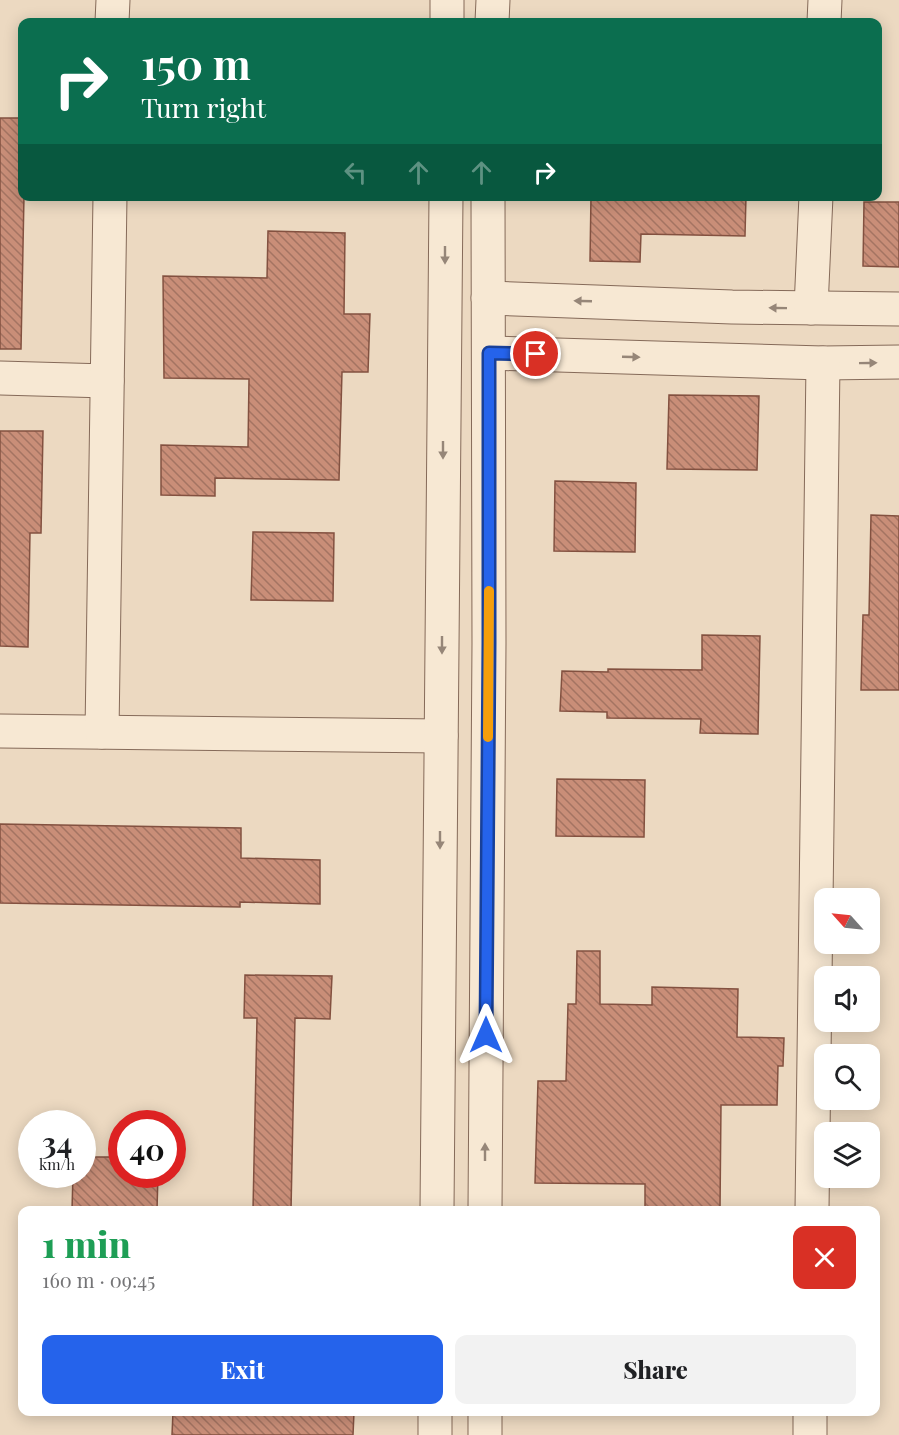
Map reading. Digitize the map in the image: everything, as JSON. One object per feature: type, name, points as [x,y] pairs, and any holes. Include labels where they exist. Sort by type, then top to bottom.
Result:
[{"type":"street","points":[[112,18],[113,0]]},
{"type":"street","points":[[447,0],[447,18]]},
{"type":"street","points":[[492,18],[493,0]]},
{"type":"street","points":[[824,18],[825,0]]},
{"type":"street","points":[[102,732],[110,201]]},
{"type":"street","points":[[437,1206],[446,201]]},
{"type":"street","points":[[485,1206],[489,643],[488,201]]},
{"type":"street","points":[[811,308],[816,201]]},
{"type":"street","points":[[488,298],[732,307],[899,309]]},
{"type":"street","points":[[489,353],[823,363],[899,362]]},
{"type":"street","points":[[812,1206],[823,363]]},
{"type":"street","points":[[0,378],[107,381]]},
{"type":"street","points":[[0,731],[441,736]]},
{"type":"street","points":[[435,1416],[435,1435]]},
{"type":"street","points":[[485,1416],[485,1435]]},
{"type":"street","points":[[810,1416],[810,1435]]},
{"type":"building","points":[[0,118],[18,118],[18,201],[24,201],[21,349],[0,349]]},
{"type":"building","points":[[591,201],[746,201],[745,236],[641,234],[640,262],[590,261]]},
{"type":"building","points":[[864,202],[899,202],[899,267],[863,266]]},
{"type":"building","points":[[268,231],[345,233],[344,314],[370,314],[368,372],[342,372],[339,480],[215,478],[215,496],[161,495],[161,445],[248,447],[249,379],[164,378],[163,276],[267,278]]},
{"type":"building","points":[[669,395],[759,396],[757,470],[667,469]]},
{"type":"building","points":[[0,431],[43,431],[41,533],[30,533],[28,647],[0,646]]},
{"type":"building","points":[[555,481],[636,483],[635,552],[554,551]]},
{"type":"building","points":[[871,515],[899,516],[899,690],[861,690],[863,615],[869,615]]},
{"type":"building","points":[[253,532],[334,533],[333,601],[251,600]]},
{"type":"building","points":[[702,635],[760,636],[758,734],[700,733],[701,719],[607,718],[607,712],[560,711],[562,671],[702,670]]},
{"type":"building","points":[[557,779],[645,780],[644,837],[556,836]]},
{"type":"building","points":[[0,824],[241,828],[241,858],[320,860],[320,904],[240,902],[240,907],[0,903]]},
{"type":"building","points":[[577,951],[600,951],[600,1004],[652,1005],[652,987],[738,989],[737,1037],[784,1038],[783,1066],[778,1066],[777,1105],[721,1105],[720,1206],[645,1206],[645,1184],[535,1183],[538,1081],[566,1081],[568,1004],[576,1004]]},
{"type":"building","points":[[245,975],[332,976],[330,1019],[295,1018],[291,1206],[253,1206],[257,1018],[244,1018]]},
{"type":"building","points":[[96,1157],[108,1157],[108,1188],[158,1188],[157,1206],[72,1206],[73,1188],[96,1188]]},
{"type":"building","points":[[173,1416],[354,1416],[353,1435],[172,1435]]},
{"type":"slow traffic","points":[[488,737],[489,591]]},
{"type":"route","points":[[486,1035],[489,353],[536,354]]}]
